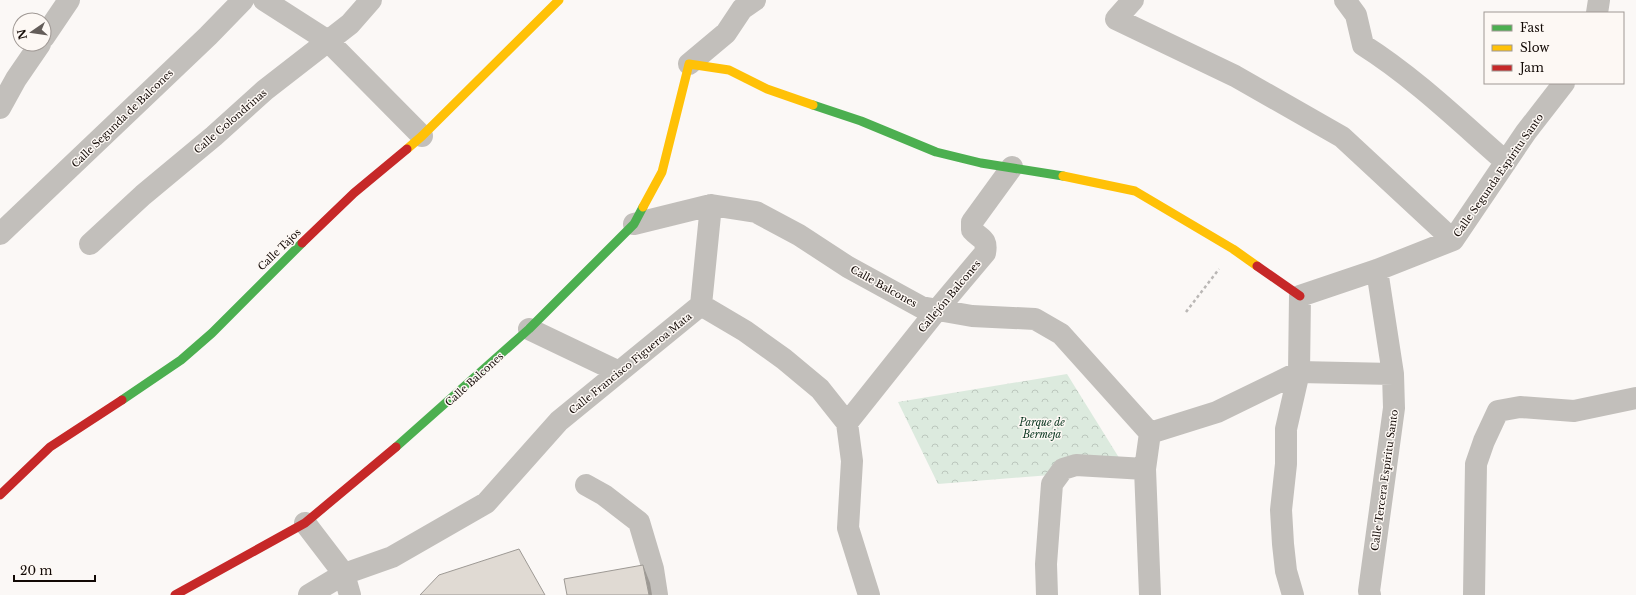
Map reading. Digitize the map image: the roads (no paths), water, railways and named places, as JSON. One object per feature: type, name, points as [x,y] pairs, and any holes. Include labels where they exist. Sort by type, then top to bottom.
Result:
[{"type":"street","points":[[52,25],[69,0]]},
{"type":"street","name":"Calle Segunda de Balcones","points":[[0,234],[208,36],[243,0]]},
{"type":"street","points":[[264,0],[328,41],[422,136]]},
{"type":"street","name":"Calle Golondrinas","points":[[90,244],[143,195],[214,136],[265,90],[350,24],[371,0]]},
{"type":"street","name":"Calle Tajos","points":[[0,495],[50,447],[181,360],[212,333],[280,263],[354,193],[422,136],[559,0]]},
{"type":"street","points":[[690,64],[726,33],[742,9],[756,0]]},
{"type":"street","points":[[1133,0],[1116,19],[1235,76],[1342,137],[1453,240]]},
{"type":"street","points":[[1345,0],[1356,15],[1362,45],[1387,61],[1417,85],[1506,162]]},
{"type":"street","points":[[1597,12],[1599,0]]},
{"type":"street","points":[[0,108],[16,79],[35,52]]},
{"type":"street","points":[[690,64],[729,70],[767,89],[860,121],[936,152],[981,163],[1077,178],[1135,191],[1233,250],[1300,296],[1299,372],[1286,430],[1286,464],[1281,510],[1286,571],[1293,595]]},
{"type":"street","name":"Calle Balcones","points":[[175,595],[305,523],[350,487],[438,411],[529,329],[634,224],[662,172],[690,64]]},
{"type":"street","name":"Calle Segunda Espíritu Santo","points":[[1300,296],[1377,270],[1453,240],[1526,132],[1563,84]]},
{"type":"street","name":"Callejón Balcones","points":[[847,422],[985,253],[986,246],[984,241],[972,230],[972,222],[1012,167]]},
{"type":"street","points":[[701,305],[711,206]]},
{"type":"street","name":"Calle Balcones","points":[[634,224],[711,206],[756,212],[799,235],[848,267],[921,307],[972,316],[1035,319],[1061,334],[1150,433]]},
{"type":"street","name":"Calle Tercera Espíritu Santo","points":[[1370,595],[1370,584],[1394,408],[1393,374],[1377,270]]},
{"type":"street","name":"Calle Francisco Figueroa Mata","points":[[309,595],[344,574],[392,557],[486,503],[559,421],[701,305],[745,331],[784,359],[820,390],[847,422]]},
{"type":"street","points":[[529,329],[619,372]]},
{"type":"street","points":[[1150,595],[1145,469],[1150,433],[1217,412],[1299,372],[1393,374]]},
{"type":"street","points":[[1474,595],[1476,464],[1484,441],[1498,411],[1520,408],[1574,411],[1636,398]]},
{"type":"street","points":[[847,422],[852,461],[848,528],[870,595]]},
{"type":"street","points":[[1047,595],[1046,564],[1052,484],[1063,469],[1076,465],[1145,469]]},
{"type":"street","points":[[586,485],[604,495],[640,522],[653,569],[657,595]]},
{"type":"street","points":[[305,523],[344,574],[350,595]]},
{"type":"park label","name":"Parque de Bermeja","points":[[1042,428]]}]
